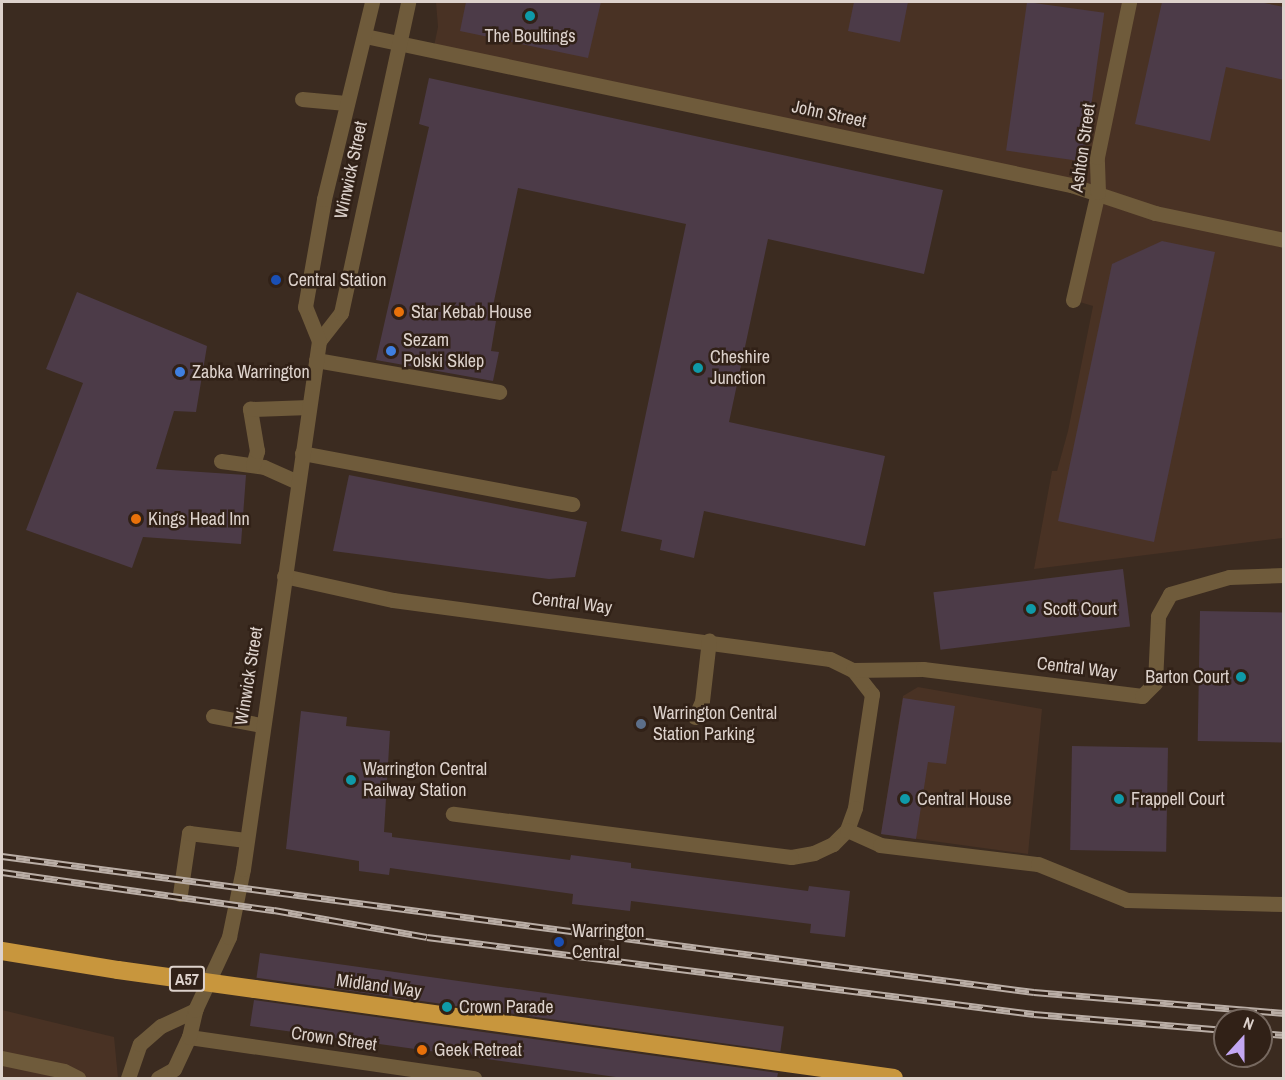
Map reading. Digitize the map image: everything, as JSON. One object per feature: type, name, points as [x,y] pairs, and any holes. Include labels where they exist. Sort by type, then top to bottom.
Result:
[{"type":"highway","name":"Midland Way","points":[[2,951],[118,970],[894,1078]]},
{"type":"street","name":"Winwick Street","points":[[319,341],[305,307],[346,103],[372,2]]},
{"type":"street","name":"Winwick Street","points":[[158,1078],[174,1069],[189,1037],[195,1010],[229,937],[246,840],[261,725],[319,341],[341,313],[408,2]]},
{"type":"street","name":"Ashton Street","points":[[1073,300],[1098,192],[1097,157],[1129,2]]},
{"type":"street","name":"John Street","points":[[364,36],[1098,192],[1155,213],[1284,240]]},
{"type":"street","points":[[302,99],[346,103]]},
{"type":"street","points":[[316,360],[499,392]]},
{"type":"street","points":[[253,465],[257,451],[250,409],[309,407]]},
{"type":"street","points":[[302,453],[572,504]]},
{"type":"street","points":[[221,461],[253,465],[298,482]]},
{"type":"street","name":"Central Way","points":[[853,670],[923,669],[1142,696],[1155,683],[1158,616],[1170,594],[1229,577],[1284,575]]},
{"type":"street","name":"Central Way","points":[[284,576],[393,600],[709,640],[830,659],[853,670],[872,694],[855,808],[847,830]]},
{"type":"street","points":[[695,717],[702,701],[709,640]]},
{"type":"street","points":[[213,716],[261,725]]},
{"type":"street","points":[[453,814],[791,857],[814,853],[833,844],[847,830],[880,845],[1038,864],[1127,900],[1284,904]]},
{"type":"street","points":[[180,894],[189,833],[246,840]]},
{"type":"street","points":[[128,1078],[140,1044],[161,1026],[195,1010]]},
{"type":"street","name":"Crown Street","points":[[189,1037],[474,1078]]},
{"type":"street","points":[[2,1058],[64,1071],[78,1078]]},
{"type":"shaded area","points":[[436,2],[1283,2],[1283,538],[1034,569],[1052,471],[1057,471],[1068,431],[1093,306],[1073,300],[1097,193],[433,51],[438,27]]},
{"type":"shaded area","points":[[918,687],[1042,709],[1028,854],[881,834],[903,696]]},
{"type":"shaded area","points":[[2,1010],[114,1037],[118,1078],[2,1078]]},
{"type":"building","name":"The Boultings","points":[[466,2],[601,2],[588,58],[460,31]]},
{"type":"building","points":[[854,2],[908,2],[900,42],[848,31]]},
{"type":"building","points":[[1027,2],[1104,13],[1083,161],[1006,151]]},
{"type":"building","points":[[1162,2],[1259,2],[1284,7],[1284,80],[1226,67],[1210,141],[1135,124]]},
{"type":"building","name":"Cheshire Junction","points":[[429,78],[943,190],[924,274],[768,239],[729,422],[885,456],[865,546],[704,511],[694,558],[660,550],[662,540],[621,531],[686,224],[518,188],[490,320],[496,321],[491,351],[499,352],[493,381],[376,360],[429,127],[419,124]]},
{"type":"building","points":[[1162,241],[1215,252],[1154,542],[1058,521],[1112,264]]},
{"type":"building","points":[[77,292],[207,346],[196,412],[174,411],[156,469],[246,475],[241,544],[143,537],[132,568],[26,530],[83,383],[46,369]]},
{"type":"building","points":[[349,475],[587,522],[575,577],[549,579],[333,551]]},
{"type":"building","name":"Scott Court","points":[[1123,569],[1130,627],[940,650],[933,592]]},
{"type":"building","name":"Barton Court","points":[[1200,611],[1284,612],[1282,742],[1198,741]]},
{"type":"building","name":"Central House","points":[[903,698],[955,706],[946,764],[928,762],[916,839],[881,834]]},
{"type":"building","points":[[301,711],[347,717],[346,726],[390,731],[384,832],[392,833],[392,837],[570,860],[571,855],[631,863],[631,868],[808,891],[809,886],[850,891],[845,937],[810,933],[811,924],[631,901],[630,911],[572,904],[573,894],[390,868],[389,875],[359,871],[359,861],[286,849]]},
{"type":"building","name":"Frappell Court","points":[[1072,746],[1168,748],[1166,852],[1070,850]]},
{"type":"building","points":[[260,953],[784,1027],[780,1051],[257,978]]},
{"type":"building","points":[[254,1000],[778,1073],[777,1078],[623,1078],[250,1026]]},
{"type":"railway","points":[[2,856],[1034,992],[1284,1013]]},
{"type":"railway","points":[[2,872],[274,910],[427,937],[1034,1014],[1213,1029]]},
{"type":"railway","points":[[1273,1034],[1284,1035]]},
{"type":"place","name":"The Boultings","points":[[530,16]]},
{"type":"place","name":"Central Station","points":[[276,280]]},
{"type":"place","name":"Star Kebab House","points":[[399,312]]},
{"type":"place","name":"Sezam Polski Sklep","points":[[391,351]]},
{"type":"place","name":"Cheshire Junction","points":[[698,368]]},
{"type":"place","name":"Zabka Warrington","points":[[180,372]]},
{"type":"place","name":"Kings Head Inn","points":[[136,519]]},
{"type":"place","name":"Scott Court","points":[[1031,609]]},
{"type":"place","name":"Barton Court","points":[[1241,677]]},
{"type":"place","name":"Warrington Central Station Parking","points":[[641,724]]},
{"type":"place","name":"Warrington Central Railway Station","points":[[351,780]]},
{"type":"place","name":"Central House","points":[[905,799]]},
{"type":"place","name":"Frappell Court","points":[[1119,799]]},
{"type":"place","name":"Warrington Central","points":[[559,942]]},
{"type":"place","name":"Crown Parade","points":[[447,1007]]},
{"type":"place","name":"Geek Retreat","points":[[422,1050]]}]
